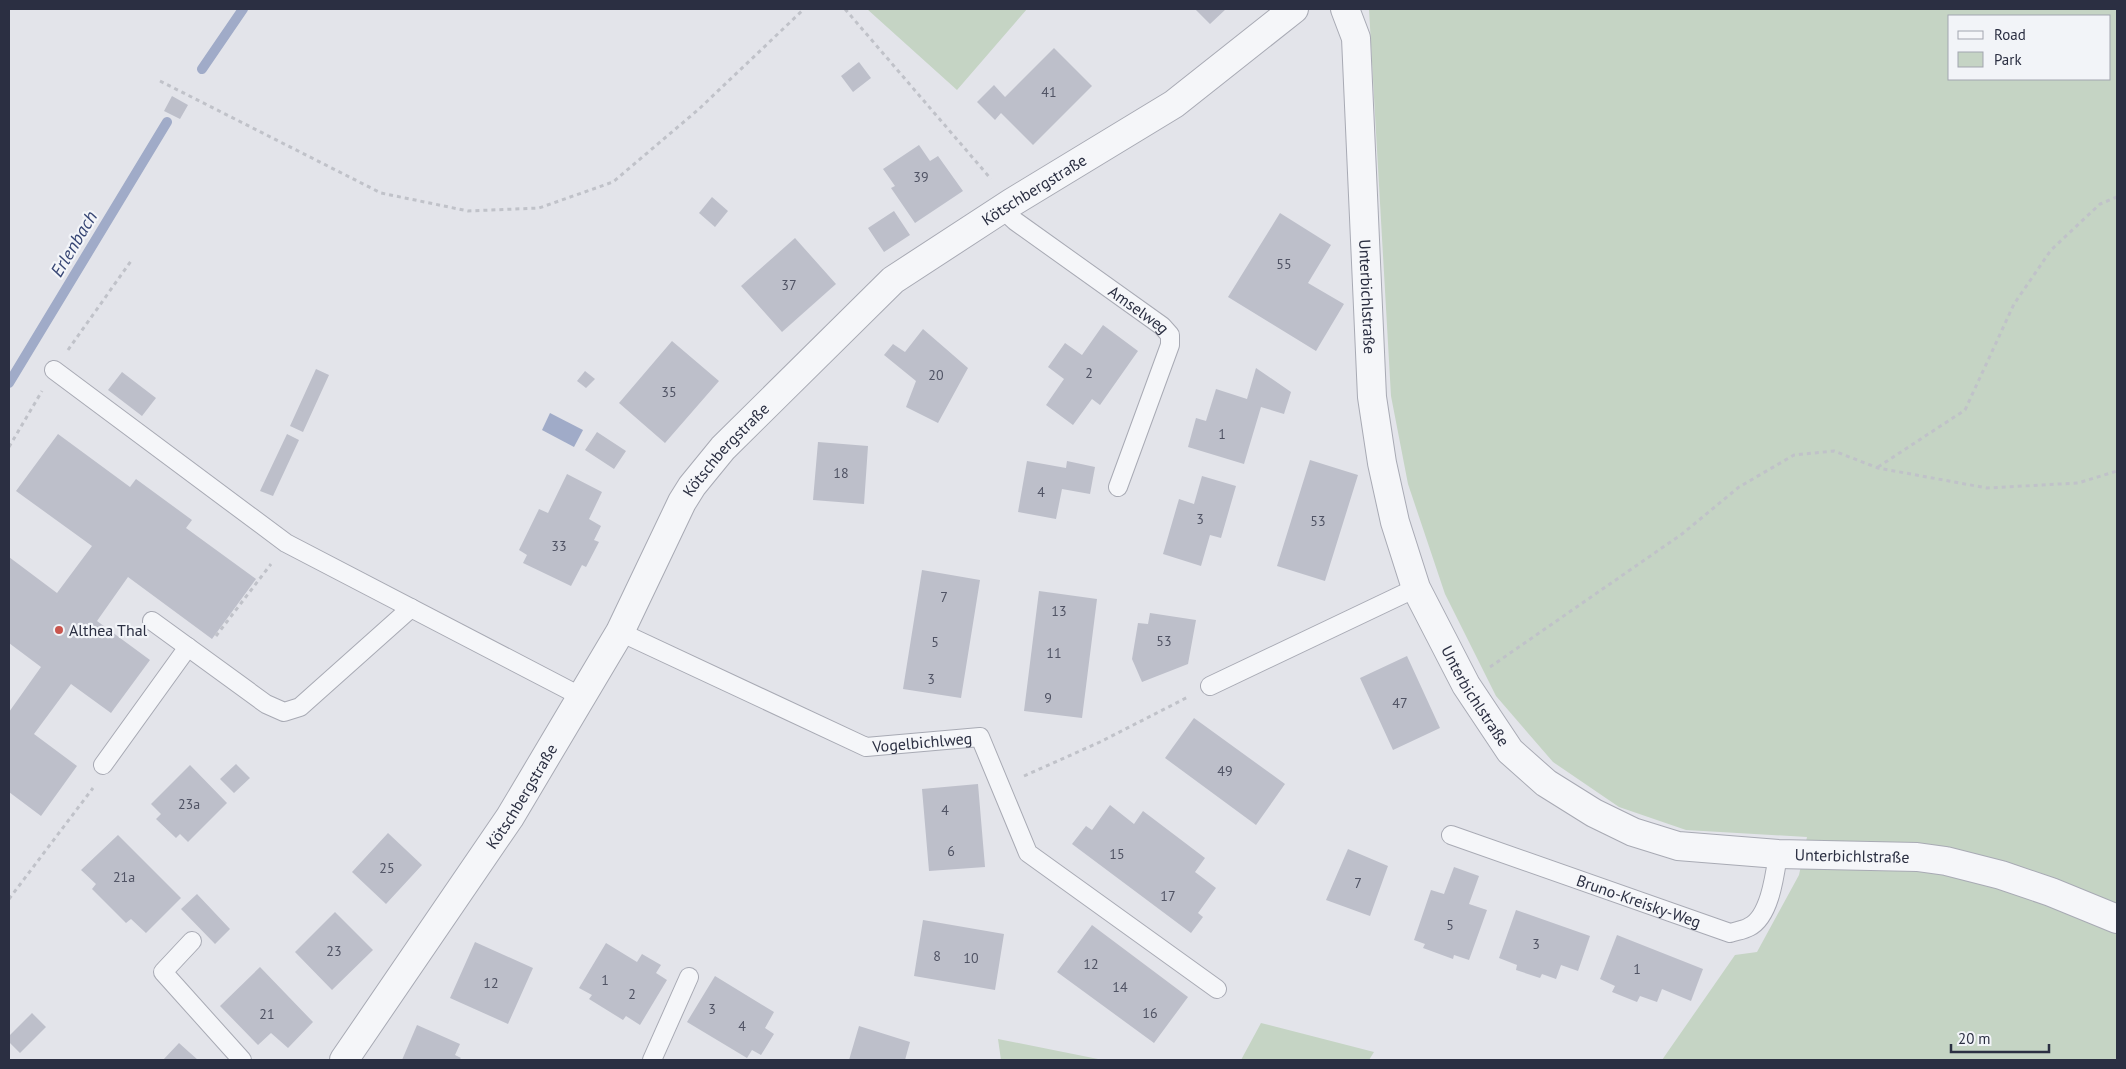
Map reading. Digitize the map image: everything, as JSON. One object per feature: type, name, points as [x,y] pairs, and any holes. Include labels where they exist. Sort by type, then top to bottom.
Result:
[{"type":"street","name":"Kötschbergstraße","points":[[344,1060],[510,817],[620,632],[682,502],[722,448],[893,280],[1006,206],[1174,104],[1294,9]]},
{"type":"street","name":"Unterbichlstraße","points":[[1345,9],[1356,38],[1372,397],[1382,463],[1395,522],[1416,588],[1466,685],[1510,751],[1546,783],[1594,813],[1633,832],[1678,846],[1778,854],[1908,857],[1946,861],[2001,875],[2043,889],[2117,919]]},
{"type":"lane","name":"Amselweg","points":[[1006,206],[1015,221],[1162,326],[1170,335],[1170,345],[1118,487]]},
{"type":"lane","points":[[54,370],[286,543],[582,697]]},
{"type":"lane","points":[[1210,686],[1416,588]]},
{"type":"lane","points":[[152,621],[266,704],[284,712],[300,707],[411,608]]},
{"type":"lane","name":"Vogelbichlweg","points":[[620,632],[866,747],[980,737],[1028,853],[1217,989]]},
{"type":"lane","points":[[102,765],[194,652]]},
{"type":"lane","name":"Bruno-Kreisky-Weg","points":[[1451,835],[1730,933],[1751,927],[1762,914],[1773,887],[1778,854]]},
{"type":"lane","points":[[192,941],[163,972],[242,1060]]},
{"type":"lane","points":[[652,1060],[689,977]]},
{"type":"path","points":[[160,81],[381,193],[468,211],[539,208],[613,182],[699,109],[804,9]]},
{"type":"path","points":[[845,9],[1006,206]]},
{"type":"path","points":[[1878,468],[1965,410],[2014,304],[2051,250],[2100,204],[2117,197]]},
{"type":"path","points":[[1466,685],[1516,648],[1682,534],[1739,487],[1794,454],[1834,451],[1878,468],[1987,488],[2078,483],[2117,471]]},
{"type":"path","points":[[194,652],[286,543]]},
{"type":"path","points":[[1001,786],[1100,742],[1210,686]]},
{"type":"path","points":[[9,899],[101,778],[102,765]]},
{"type":"green space","points":[[867,9],[1027,9],[957,90]]},
{"type":"green space","points":[[1369,9],[2117,9],[2117,1060],[1662,1060],[1735,955],[1757,952],[1799,875],[1807,837],[1686,830],[1619,807],[1553,762],[1496,696],[1445,594],[1408,484],[1391,396]]},
{"type":"green space","points":[[1261,1023],[1374,1052],[1369,1060],[1241,1060]]},
{"type":"green space","points":[[998,1039],[1103,1060],[1001,1060]]},
{"type":"water","points":[[550,413],[583,430],[574,447],[542,430]]},
{"type":"building","points":[[1195,9],[1226,9],[1210,24]]},
{"type":"building","points":[[1054,48],[1092,86],[1033,145],[1001,113],[995,120],[977,102],[994,85],[1005,97]]},
{"type":"building","points":[[859,62],[871,78],[853,92],[841,76]]},
{"type":"building","points":[[172,96],[188,105],[180,119],[164,111]]},
{"type":"building","points":[[919,145],[930,161],[938,156],[963,191],[915,223],[891,188],[895,186],[883,169]]},
{"type":"building","points":[[712,197],[728,211],[715,227],[699,213]]},
{"type":"building","points":[[894,211],[910,235],[884,252],[868,228]]},
{"type":"building","points":[[1280,213],[1331,245],[1308,283],[1344,304],[1316,351],[1228,297]]},
{"type":"building","points":[[795,238],[836,284],[782,332],[741,286]]},
{"type":"building","points":[[1103,325],[1138,351],[1100,405],[1092,399],[1073,425],[1046,405],[1064,379],[1048,367],[1065,343],[1082,355]]},
{"type":"building","points":[[923,329],[968,368],[938,423],[906,407],[916,381],[884,355],[893,344],[905,352]]},
{"type":"building","points":[[672,341],[719,381],[665,443],[619,403]]},
{"type":"building","points":[[1256,368],[1291,392],[1284,414],[1261,407],[1244,464],[1188,447],[1196,418],[1206,421],[1216,389],[1247,399]]},
{"type":"building","points":[[316,369],[329,375],[303,432],[290,426]]},
{"type":"building","points":[[585,371],[595,379],[586,388],[577,381]]},
{"type":"building","points":[[122,372],[156,398],[142,416],[108,390]]},
{"type":"building","points":[[597,432],[626,451],[614,469],[585,450]]},
{"type":"building","name":"Althea Thal","points":[[58,434],[130,487],[136,479],[192,520],[186,528],[256,579],[212,639],[128,577],[97,621],[150,660],[111,713],[71,684],[34,734],[77,766],[41,816],[9,792],[9,712],[41,667],[9,643],[9,557],[57,593],[92,546],[16,491]]},
{"type":"building","points":[[287,434],[299,440],[273,496],[260,491]]},
{"type":"building","points":[[818,442],[868,446],[864,504],[813,500]]},
{"type":"building","points":[[1310,460],[1358,475],[1325,581],[1277,566]]},
{"type":"building","points":[[1027,461],[1066,468],[1067,461],[1095,467],[1090,494],[1062,489],[1056,519],[1018,512]]},
{"type":"building","points":[[567,474],[602,492],[589,519],[601,526],[594,540],[599,542],[586,567],[582,565],[571,586],[523,563],[527,555],[519,550],[539,509],[548,513]]},
{"type":"building","points":[[1202,476],[1236,486],[1221,538],[1210,535],[1201,566],[1163,554],[1179,499],[1194,504]]},
{"type":"building","points":[[922,570],[980,580],[961,698],[903,689]]},
{"type":"building","points":[[1039,591],[1097,599],[1082,718],[1024,711]]},
{"type":"building","points":[[1150,613],[1196,620],[1188,664],[1142,682],[1132,659],[1138,623],[1148,624]]},
{"type":"building","points":[[1407,656],[1440,728],[1393,750],[1360,678]]},
{"type":"building","points":[[1194,718],[1285,784],[1256,825],[1165,758]]},
{"type":"building","points":[[236,764],[250,778],[234,793],[220,779]]},
{"type":"building","points":[[190,765],[227,803],[188,842],[180,834],[176,838],[156,819],[161,814],[151,804]]},
{"type":"building","points":[[978,784],[985,867],[929,871],[922,789]]},
{"type":"building","points":[[1110,805],[1134,824],[1143,811],[1205,858],[1195,872],[1216,888],[1198,913],[1203,917],[1191,933],[1072,844],[1086,826],[1092,830]]},
{"type":"building","points":[[388,833],[422,865],[386,904],[352,872]]},
{"type":"building","points":[[118,835],[181,898],[146,933],[131,919],[126,923],[92,889],[96,884],[81,870]]},
{"type":"building","points":[[1348,849],[1388,866],[1370,916],[1326,900]]},
{"type":"building","points":[[1454,867],[1479,876],[1469,904],[1487,910],[1469,960],[1454,955],[1453,959],[1423,948],[1425,944],[1414,940],[1431,890],[1444,894]]},
{"type":"building","points":[[197,894],[230,929],[215,944],[181,909]]},
{"type":"building","points":[[1516,910],[1590,936],[1578,971],[1561,965],[1556,979],[1542,974],[1540,978],[1516,970],[1517,965],[1499,958]]},
{"type":"building","points":[[335,912],[373,950],[332,990],[295,952]]},
{"type":"building","points":[[923,920],[1004,934],[995,990],[914,976]]},
{"type":"building","points":[[1092,925],[1188,997],[1154,1043],[1057,972]]},
{"type":"building","points":[[1617,935],[1703,969],[1691,1001],[1662,989],[1657,1002],[1640,996],[1637,1002],[1612,992],[1615,986],[1600,979]]},
{"type":"building","points":[[475,942],[533,968],[508,1024],[450,998]]},
{"type":"building","points":[[606,943],[637,962],[642,954],[661,965],[656,973],[667,980],[640,1025],[626,1016],[623,1020],[589,999],[592,995],[579,988]]},
{"type":"building","points":[[260,967],[313,1022],[288,1048],[271,1033],[258,1045],[220,1006]]},
{"type":"building","points":[[715,976],[774,1012],[765,1028],[774,1034],[761,1055],[752,1050],[747,1058],[687,1022]]},
{"type":"building","points":[[32,1013],[46,1027],[20,1053],[9,1042],[9,1036]]},
{"type":"building","points":[[417,1025],[460,1044],[455,1055],[461,1058],[459,1060],[402,1060]]},
{"type":"building","points":[[859,1026],[910,1042],[905,1060],[849,1060]]},
{"type":"building","points":[[179,1043],[189,1052],[198,1060],[163,1060]]},
{"type":"waterway","name":"Erlenbach","points":[[202,69],[243,9]]},
{"type":"waterway","name":"Erlenbach","points":[[9,383],[167,122]]},
{"type":"place","name":"Althea Thal","points":[[59,630]]}]
